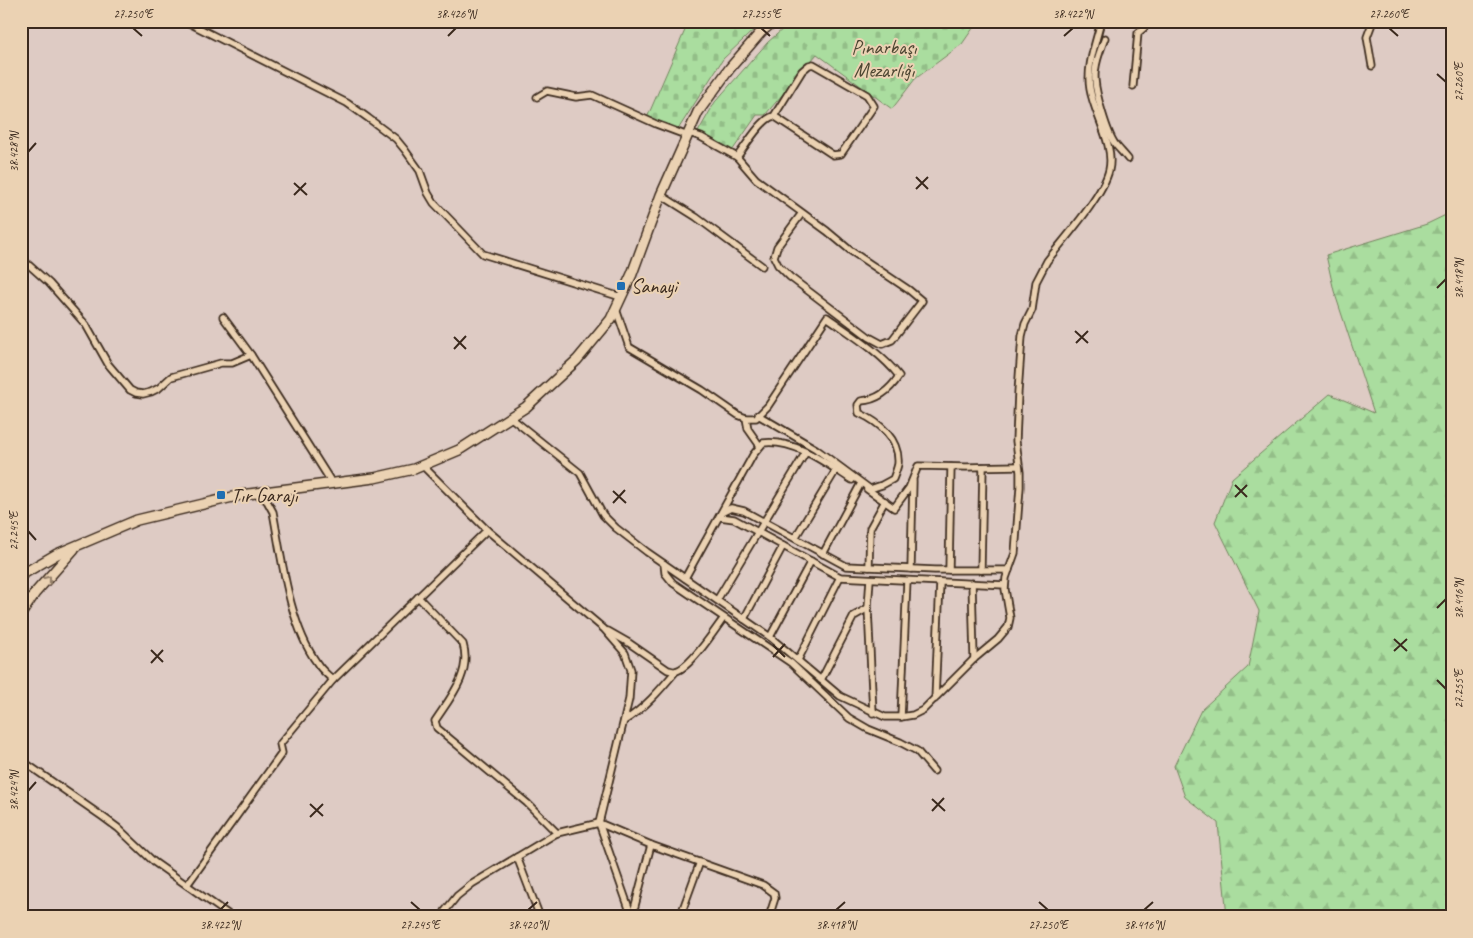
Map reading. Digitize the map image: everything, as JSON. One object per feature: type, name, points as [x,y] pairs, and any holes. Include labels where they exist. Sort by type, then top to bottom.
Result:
[{"type":"main road","points":[[21,575],[57,554],[137,520],[257,493],[374,478],[414,469],[459,450],[526,407],[577,360],[611,319],[632,274],[661,194],[698,112],[730,68],[761,32],[774,21]]},
{"type":"main road","points":[[21,614],[41,587],[78,546]]},
{"type":"street","points":[[185,21],[347,103],[385,130],[406,150],[420,171],[434,203],[483,254],[621,297]]},
{"type":"street","points":[[510,417],[580,474],[604,515],[616,528],[664,564],[770,637],[840,696],[885,717],[913,715],[923,710],[974,659],[998,640],[1008,627],[1010,618],[1005,585],[1015,553],[1017,530],[1020,472],[1016,441],[1022,336],[1025,324],[1032,310],[1036,282],[1047,261],[1102,189],[1110,168],[1108,148],[1088,79],[1101,21]]},
{"type":"street","points":[[1133,86],[1138,33],[1144,28],[1145,21]]},
{"type":"street","points":[[1372,66],[1367,37],[1373,21]]},
{"type":"street","points":[[1105,38],[1097,61],[1096,88],[1106,125],[1114,143],[1128,159]]},
{"type":"street","points":[[737,157],[756,131],[770,116],[774,116],[802,71],[809,64],[813,64],[867,95],[874,106],[841,154],[833,155],[774,116]]},
{"type":"street","points":[[537,97],[547,91],[576,97],[592,95],[656,124],[701,137],[737,157],[756,180],[802,213],[827,231],[851,251],[909,290],[922,301],[892,340],[882,344],[869,337],[790,277],[778,265],[774,257],[777,247],[802,213]]},
{"type":"street","points":[[661,194],[696,217],[762,266]]},
{"type":"street","points":[[21,258],[49,283],[86,325],[108,364],[130,390],[136,393],[152,392],[171,377],[221,363],[232,363],[251,356]]},
{"type":"street","points":[[616,309],[630,347],[702,390],[738,415],[746,418],[756,418],[758,415],[768,406],[827,317],[892,367],[899,376],[892,386],[879,396],[872,400],[861,401],[858,405],[859,413],[872,419],[889,434],[897,450],[898,465],[893,479],[882,485],[870,488],[816,449],[758,415]]},
{"type":"street","points":[[223,317],[251,356],[332,483]]},
{"type":"street","points":[[746,418],[748,429],[760,446]]},
{"type":"street","points":[[685,578],[753,455],[763,443],[773,442],[806,452],[894,508],[909,488],[918,466],[1018,466]]},
{"type":"street","points":[[717,600],[806,452]]},
{"type":"street","points":[[422,465],[488,530],[604,629],[625,654],[632,670],[629,699],[599,823],[632,917]]},
{"type":"street","points":[[949,570],[951,467]]},
{"type":"street","points":[[981,570],[983,467]]},
{"type":"street","points":[[795,538],[836,470]]},
{"type":"street","points":[[911,569],[913,476]]},
{"type":"street","points":[[822,554],[860,485]]},
{"type":"street","points":[[257,493],[267,501],[273,512],[291,602],[299,629],[317,663],[333,680]]},
{"type":"street","points":[[869,567],[870,528],[885,501]]},
{"type":"street","points":[[721,514],[731,508],[744,511],[846,566],[1009,570]]},
{"type":"street","points":[[721,514],[734,519],[840,577],[1005,585]]},
{"type":"street","points":[[188,885],[282,753],[280,744],[333,680],[488,530]]},
{"type":"street","points":[[744,619],[783,546]]},
{"type":"street","points":[[770,637],[812,561]]},
{"type":"street","points":[[664,564],[665,573],[673,583],[723,619],[765,644],[791,663],[849,718],[868,730],[900,742],[917,752],[934,770]]},
{"type":"street","points":[[798,660],[840,577]]},
{"type":"street","points":[[870,579],[868,608],[873,713]]},
{"type":"street","points":[[901,717],[907,581]]},
{"type":"street","points":[[935,699],[940,582]]},
{"type":"street","points":[[972,583],[974,659]]},
{"type":"street","points":[[418,597],[462,644],[465,652],[463,674],[456,689],[435,721],[437,728],[527,804],[557,833]]},
{"type":"street","points":[[821,680],[854,616],[868,608]]},
{"type":"street","points":[[624,721],[640,711],[676,671],[698,653],[723,619]]},
{"type":"street","points":[[604,629],[629,643],[668,670],[676,671]]},
{"type":"street","points":[[21,760],[118,828],[154,862],[232,917]]},
{"type":"street","points":[[444,917],[445,910],[457,896],[472,884],[557,833],[599,823],[651,845],[763,885],[774,893],[775,898],[769,917]]},
{"type":"street","points":[[632,917],[651,845]]},
{"type":"street","points":[[517,857],[540,917]]},
{"type":"street","points":[[680,917],[700,862]]},
{"type":"green space","points":[[689,21],[763,21],[723,59],[677,131],[647,118]]},
{"type":"green space","name":"Pınarbaşı Mezarlığı","points":[[792,21],[978,21],[962,44],[915,79],[892,109],[817,54],[765,115],[757,115],[732,151],[698,132],[715,102],[768,42]]},
{"type":"green space","points":[[1452,212],[1452,917],[1227,917],[1218,823],[1185,797],[1174,766],[1201,710],[1248,667],[1259,611],[1215,522],[1232,478],[1330,394],[1374,413],[1334,291],[1326,255],[1427,224]]},
{"type":"place","name":"Sanayi","points":[[621,286]]},
{"type":"place","name":"Tır Garajı","points":[[221,495]]}]
